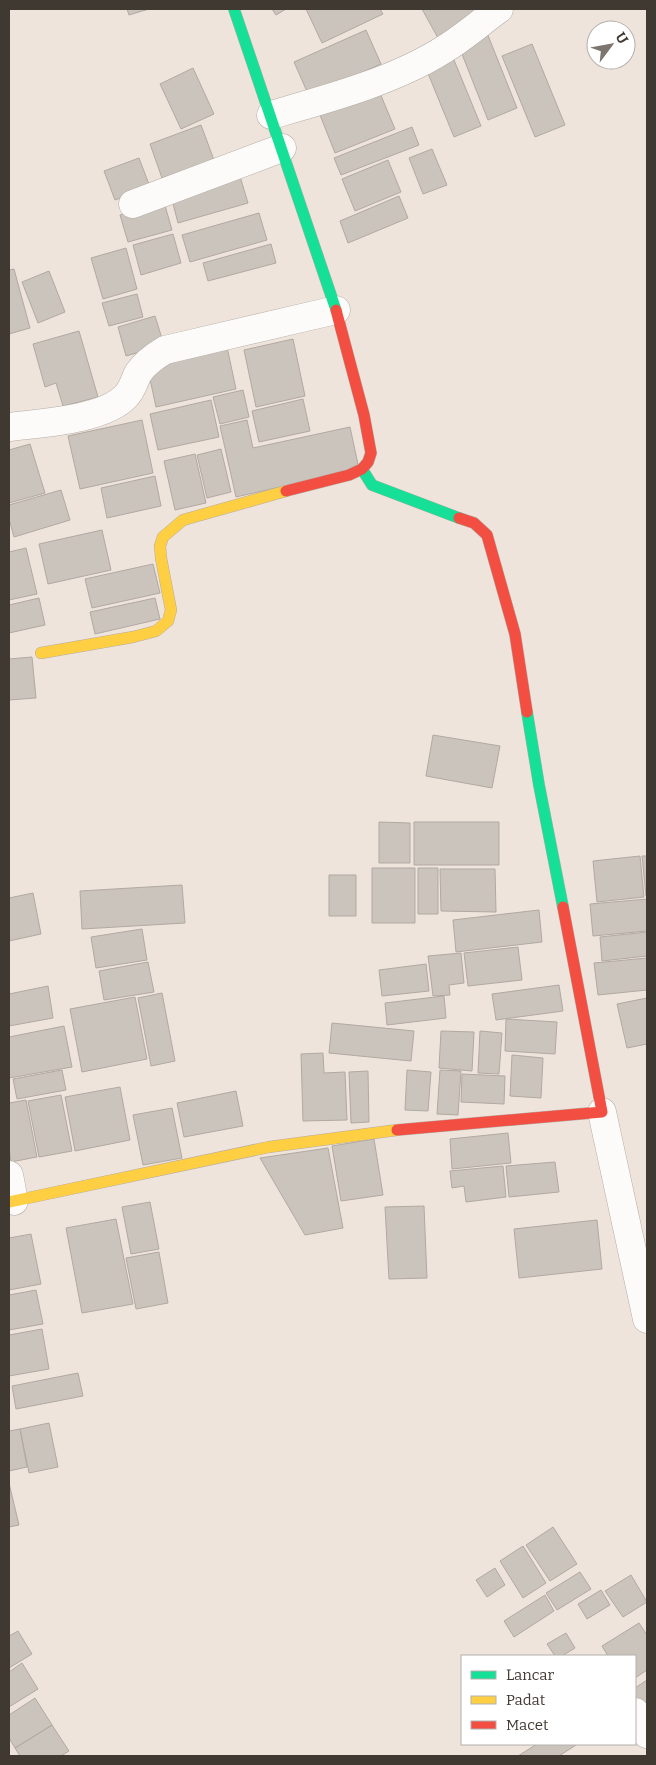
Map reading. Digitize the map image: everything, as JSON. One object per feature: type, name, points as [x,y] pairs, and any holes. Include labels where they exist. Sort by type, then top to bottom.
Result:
[{"type":"street","points":[[41,652],[156,631],[168,621],[171,610],[160,546],[163,537],[183,520],[349,475],[362,469],[368,462],[371,453],[370,438],[336,310],[234,9]]},
{"type":"street","points":[[271,115],[366,86],[410,67],[443,50],[499,9]]},
{"type":"street","points":[[133,204],[282,148]]},
{"type":"street","points":[[9,427],[74,418],[103,411],[118,403],[127,395],[139,372],[151,358],[165,350],[336,310]]},
{"type":"street","points":[[362,469],[372,485],[474,523],[487,534],[515,634],[540,785],[602,1112],[647,1319]]},
{"type":"street","points":[[11,1193],[269,1147],[414,1128],[602,1112]]},
{"type":"street","points":[[636,1714],[647,1734]]},
{"type":"building","points":[[127,9],[149,9],[129,15]]},
{"type":"building","points":[[272,9],[286,9],[276,15]]},
{"type":"building","points":[[306,9],[380,9],[383,14],[322,43]]},
{"type":"building","points":[[422,9],[474,9],[478,15],[438,38]]},
{"type":"building","points":[[366,30],[381,64],[309,96],[294,62]]},
{"type":"building","points":[[487,33],[517,108],[488,120],[458,44]]},
{"type":"building","points":[[532,44],[565,125],[535,137],[502,56]]},
{"type":"building","points":[[454,60],[481,126],[454,137],[427,71]]},
{"type":"building","points":[[193,68],[214,114],[181,129],[160,84]]},
{"type":"building","points":[[377,86],[395,129],[335,153],[318,110]]},
{"type":"building","points":[[201,125],[214,160],[162,178],[150,144]]},
{"type":"building","points":[[412,127],[419,145],[341,175],[334,158]]},
{"type":"building","points":[[432,149],[447,185],[423,194],[409,158]]},
{"type":"building","points":[[139,158],[150,187],[115,200],[104,171]]},
{"type":"building","points":[[388,160],[401,192],[355,211],[342,179]]},
{"type":"building","points":[[239,173],[248,203],[178,223],[170,192]]},
{"type":"building","points":[[399,196],[408,218],[348,243],[340,221]]},
{"type":"building","points":[[164,202],[172,230],[128,242],[120,215]]},
{"type":"building","points":[[259,213],[267,240],[190,262],[182,235]]},
{"type":"building","points":[[173,234],[181,263],[141,275],[133,245]]},
{"type":"building","points":[[271,244],[276,263],[208,281],[203,263]]},
{"type":"building","points":[[126,248],[137,289],[103,299],[91,258]]},
{"type":"building","points":[[14,269],[30,328],[9,334],[9,270]]},
{"type":"building","points":[[49,271],[65,312],[38,323],[22,282]]},
{"type":"building","points":[[137,294],[143,317],[109,326],[102,303]]},
{"type":"building","points":[[155,316],[164,345],[126,356],[118,327]]},
{"type":"building","points":[[79,331],[98,397],[63,406],[56,383],[45,387],[33,344]]},
{"type":"building","points":[[293,339],[305,396],[256,407],[244,350]]},
{"type":"building","points":[[227,347],[236,389],[156,407],[147,365]]},
{"type":"building","points":[[243,390],[249,417],[220,424],[213,397]]},
{"type":"building","points":[[303,399],[310,431],[259,442],[252,411]]},
{"type":"building","points":[[211,400],[219,437],[158,450],[150,414]]},
{"type":"building","points":[[142,420],[153,473],[80,489],[68,436]]},
{"type":"building","points":[[247,420],[253,448],[350,427],[359,469],[236,497],[220,426]]},
{"type":"building","points":[[30,444],[45,493],[9,503],[9,450]]},
{"type":"building","points":[[221,449],[231,492],[207,498],[197,455]]},
{"type":"building","points":[[195,454],[206,503],[175,510],[164,461]]},
{"type":"building","points":[[155,476],[161,506],[107,518],[101,488]]},
{"type":"building","points":[[61,490],[70,520],[14,537],[9,519],[9,505]]},
{"type":"building","points":[[102,530],[111,570],[48,584],[39,544]]},
{"type":"building","points":[[26,548],[37,594],[9,600],[9,552]]},
{"type":"building","points":[[153,564],[160,593],[92,608],[85,579]]},
{"type":"building","points":[[39,598],[45,625],[9,633],[9,605]]},
{"type":"building","points":[[155,598],[160,619],[95,634],[90,612]]},
{"type":"building","points":[[32,657],[36,698],[9,700],[9,659]]},
{"type":"building","points":[[433,735],[500,746],[492,788],[426,776]]},
{"type":"building","points":[[379,822],[410,823],[410,863],[379,863]]},
{"type":"building","points":[[414,822],[499,822],[499,865],[414,865]]},
{"type":"building","points":[[640,856],[644,897],[597,902],[593,861]]},
{"type":"building","points":[[642,856],[647,856],[647,896],[646,896]]},
{"type":"building","points":[[372,868],[415,868],[415,923],[372,923]]},
{"type":"building","points":[[418,868],[438,868],[438,914],[418,914]]},
{"type":"building","points":[[440,869],[495,869],[496,912],[441,911]]},
{"type":"building","points":[[329,875],[356,875],[356,916],[329,916]]},
{"type":"building","points":[[182,885],[185,923],[82,929],[80,891]]},
{"type":"building","points":[[33,893],[41,934],[9,941],[9,898]]},
{"type":"building","points":[[647,899],[647,931],[593,936],[590,904]]},
{"type":"building","points":[[539,910],[542,942],[456,952],[453,920]]},
{"type":"building","points":[[142,929],[147,960],[96,968],[91,937]]},
{"type":"building","points":[[647,932],[647,956],[602,961],[600,937]]},
{"type":"building","points":[[518,947],[522,980],[468,986],[464,953]]},
{"type":"building","points":[[461,953],[464,983],[449,985],[450,995],[433,996],[428,956]]},
{"type":"building","points":[[647,958],[647,990],[598,995],[594,963]]},
{"type":"building","points":[[148,962],[154,992],[104,1000],[99,971]]},
{"type":"building","points":[[426,964],[429,991],[382,996],[379,970]]},
{"type":"building","points":[[559,985],[563,1011],[496,1020],[492,994]]},
{"type":"building","points":[[48,986],[53,1018],[9,1026],[9,994]]},
{"type":"building","points":[[162,993],[175,1061],[151,1066],[138,998]]},
{"type":"building","points":[[444,996],[446,1018],[387,1025],[385,1003]]},
{"type":"building","points":[[135,997],[147,1059],[82,1072],[70,1009]]},
{"type":"building","points":[[647,998],[647,1044],[627,1048],[617,1004]]},
{"type":"building","points":[[506,1019],[557,1022],[555,1054],[505,1051]]},
{"type":"building","points":[[332,1023],[414,1031],[411,1061],[329,1053]]},
{"type":"building","points":[[64,1026],[72,1067],[9,1078],[9,1037]]},
{"type":"building","points":[[441,1031],[474,1032],[472,1071],[439,1068]]},
{"type":"building","points":[[480,1031],[502,1033],[499,1074],[478,1073]]},
{"type":"building","points":[[323,1053],[324,1073],[345,1072],[347,1120],[303,1121],[301,1054]]},
{"type":"building","points":[[512,1055],[543,1058],[541,1098],[510,1096]]},
{"type":"building","points":[[62,1070],[66,1090],[17,1099],[13,1079]]},
{"type":"building","points":[[407,1070],[431,1072],[428,1111],[405,1110]]},
{"type":"building","points":[[440,1070],[461,1071],[458,1115],[437,1114]]},
{"type":"building","points":[[368,1071],[369,1122],[351,1123],[349,1072]]},
{"type":"building","points":[[462,1074],[505,1076],[504,1104],[461,1102]]},
{"type":"building","points":[[120,1087],[130,1140],[75,1151],[65,1097]]},
{"type":"building","points":[[236,1091],[243,1126],[184,1137],[177,1103]]},
{"type":"building","points":[[61,1095],[72,1151],[39,1157],[28,1101]]},
{"type":"building","points":[[26,1100],[37,1157],[11,1162],[9,1103]]},
{"type":"building","points":[[172,1108],[182,1158],[143,1165],[133,1115]]},
{"type":"building","points":[[508,1133],[511,1163],[452,1169],[450,1139]]},
{"type":"building","points":[[374,1139],[383,1195],[341,1201],[332,1146]]},
{"type":"building","points":[[328,1148],[343,1228],[305,1235],[260,1158]]},
{"type":"building","points":[[555,1162],[559,1192],[509,1197],[506,1166]]},
{"type":"building","points":[[503,1166],[506,1197],[466,1202],[464,1186],[452,1188],[450,1171]]},
{"type":"building","points":[[150,1202],[159,1249],[131,1254],[122,1207]]},
{"type":"building","points":[[424,1206],[427,1278],[389,1279],[385,1207]]},
{"type":"building","points":[[116,1219],[133,1304],[82,1313],[66,1228]]},
{"type":"building","points":[[597,1220],[602,1269],[519,1278],[514,1229]]},
{"type":"building","points":[[31,1234],[41,1284],[9,1290],[9,1238]]},
{"type":"building","points":[[159,1252],[168,1303],[136,1309],[126,1258]]},
{"type":"building","points":[[36,1290],[43,1324],[9,1330],[9,1295]]},
{"type":"building","points":[[42,1329],[49,1369],[9,1376],[9,1335]]},
{"type":"building","points":[[78,1373],[83,1396],[16,1409],[12,1386]]},
{"type":"building","points":[[49,1423],[58,1467],[29,1473],[20,1429]]},
{"type":"building","points":[[20,1429],[27,1467],[9,1471],[9,1431]]},
{"type":"building","points":[[9,1483],[19,1525],[9,1527]]},
{"type":"building","points":[[553,1527],[577,1564],[550,1581],[526,1545]]},
{"type":"building","points":[[523,1546],[546,1583],[523,1598],[500,1561]]},
{"type":"building","points":[[495,1568],[505,1585],[487,1597],[476,1580]]},
{"type":"building","points":[[580,1572],[591,1589],[557,1610],[546,1593]]},
{"type":"building","points":[[631,1575],[647,1602],[623,1617],[605,1591]]},
{"type":"building","points":[[601,1590],[610,1605],[587,1619],[578,1604]]},
{"type":"building","points":[[545,1595],[554,1611],[514,1637],[504,1621]]},
{"type":"building","points":[[639,1623],[647,1635],[647,1670],[636,1677],[636,1655],[607,1655],[602,1646]]},
{"type":"building","points":[[18,1631],[32,1654],[9,1668],[9,1636]]},
{"type":"building","points":[[566,1633],[575,1648],[564,1655],[554,1655],[547,1644]]},
{"type":"building","points":[[22,1663],[38,1689],[9,1707],[9,1672]]},
{"type":"building","points":[[647,1680],[647,1716],[636,1699],[636,1687]]},
{"type":"building","points":[[35,1698],[52,1725],[15,1748],[9,1738],[9,1715]]},
{"type":"building","points":[[52,1725],[69,1751],[61,1756],[20,1756],[15,1748]]},
{"type":"building","points":[[535,1745],[576,1745],[559,1756],[518,1756]]},
{"type":"traffic: fast","points":[[234,9],[336,310]]},
{"type":"traffic: fast","points":[[362,469],[372,485],[459,518]]},
{"type":"traffic: fast","points":[[527,712],[563,907]]},
{"type":"traffic: slow","points":[[41,653],[133,637],[156,631],[168,621],[171,610],[161,558],[160,546],[163,537],[183,520],[286,491]]},
{"type":"traffic: slow","points":[[9,1202],[269,1147],[397,1130]]},
{"type":"traffic: jam","points":[[286,491],[349,475],[362,469],[368,462],[371,453],[364,415],[336,310]]},
{"type":"traffic: jam","points":[[459,518],[474,523],[487,535],[515,634],[527,712]]},
{"type":"traffic: jam","points":[[397,1130],[602,1112],[563,907]]}]
